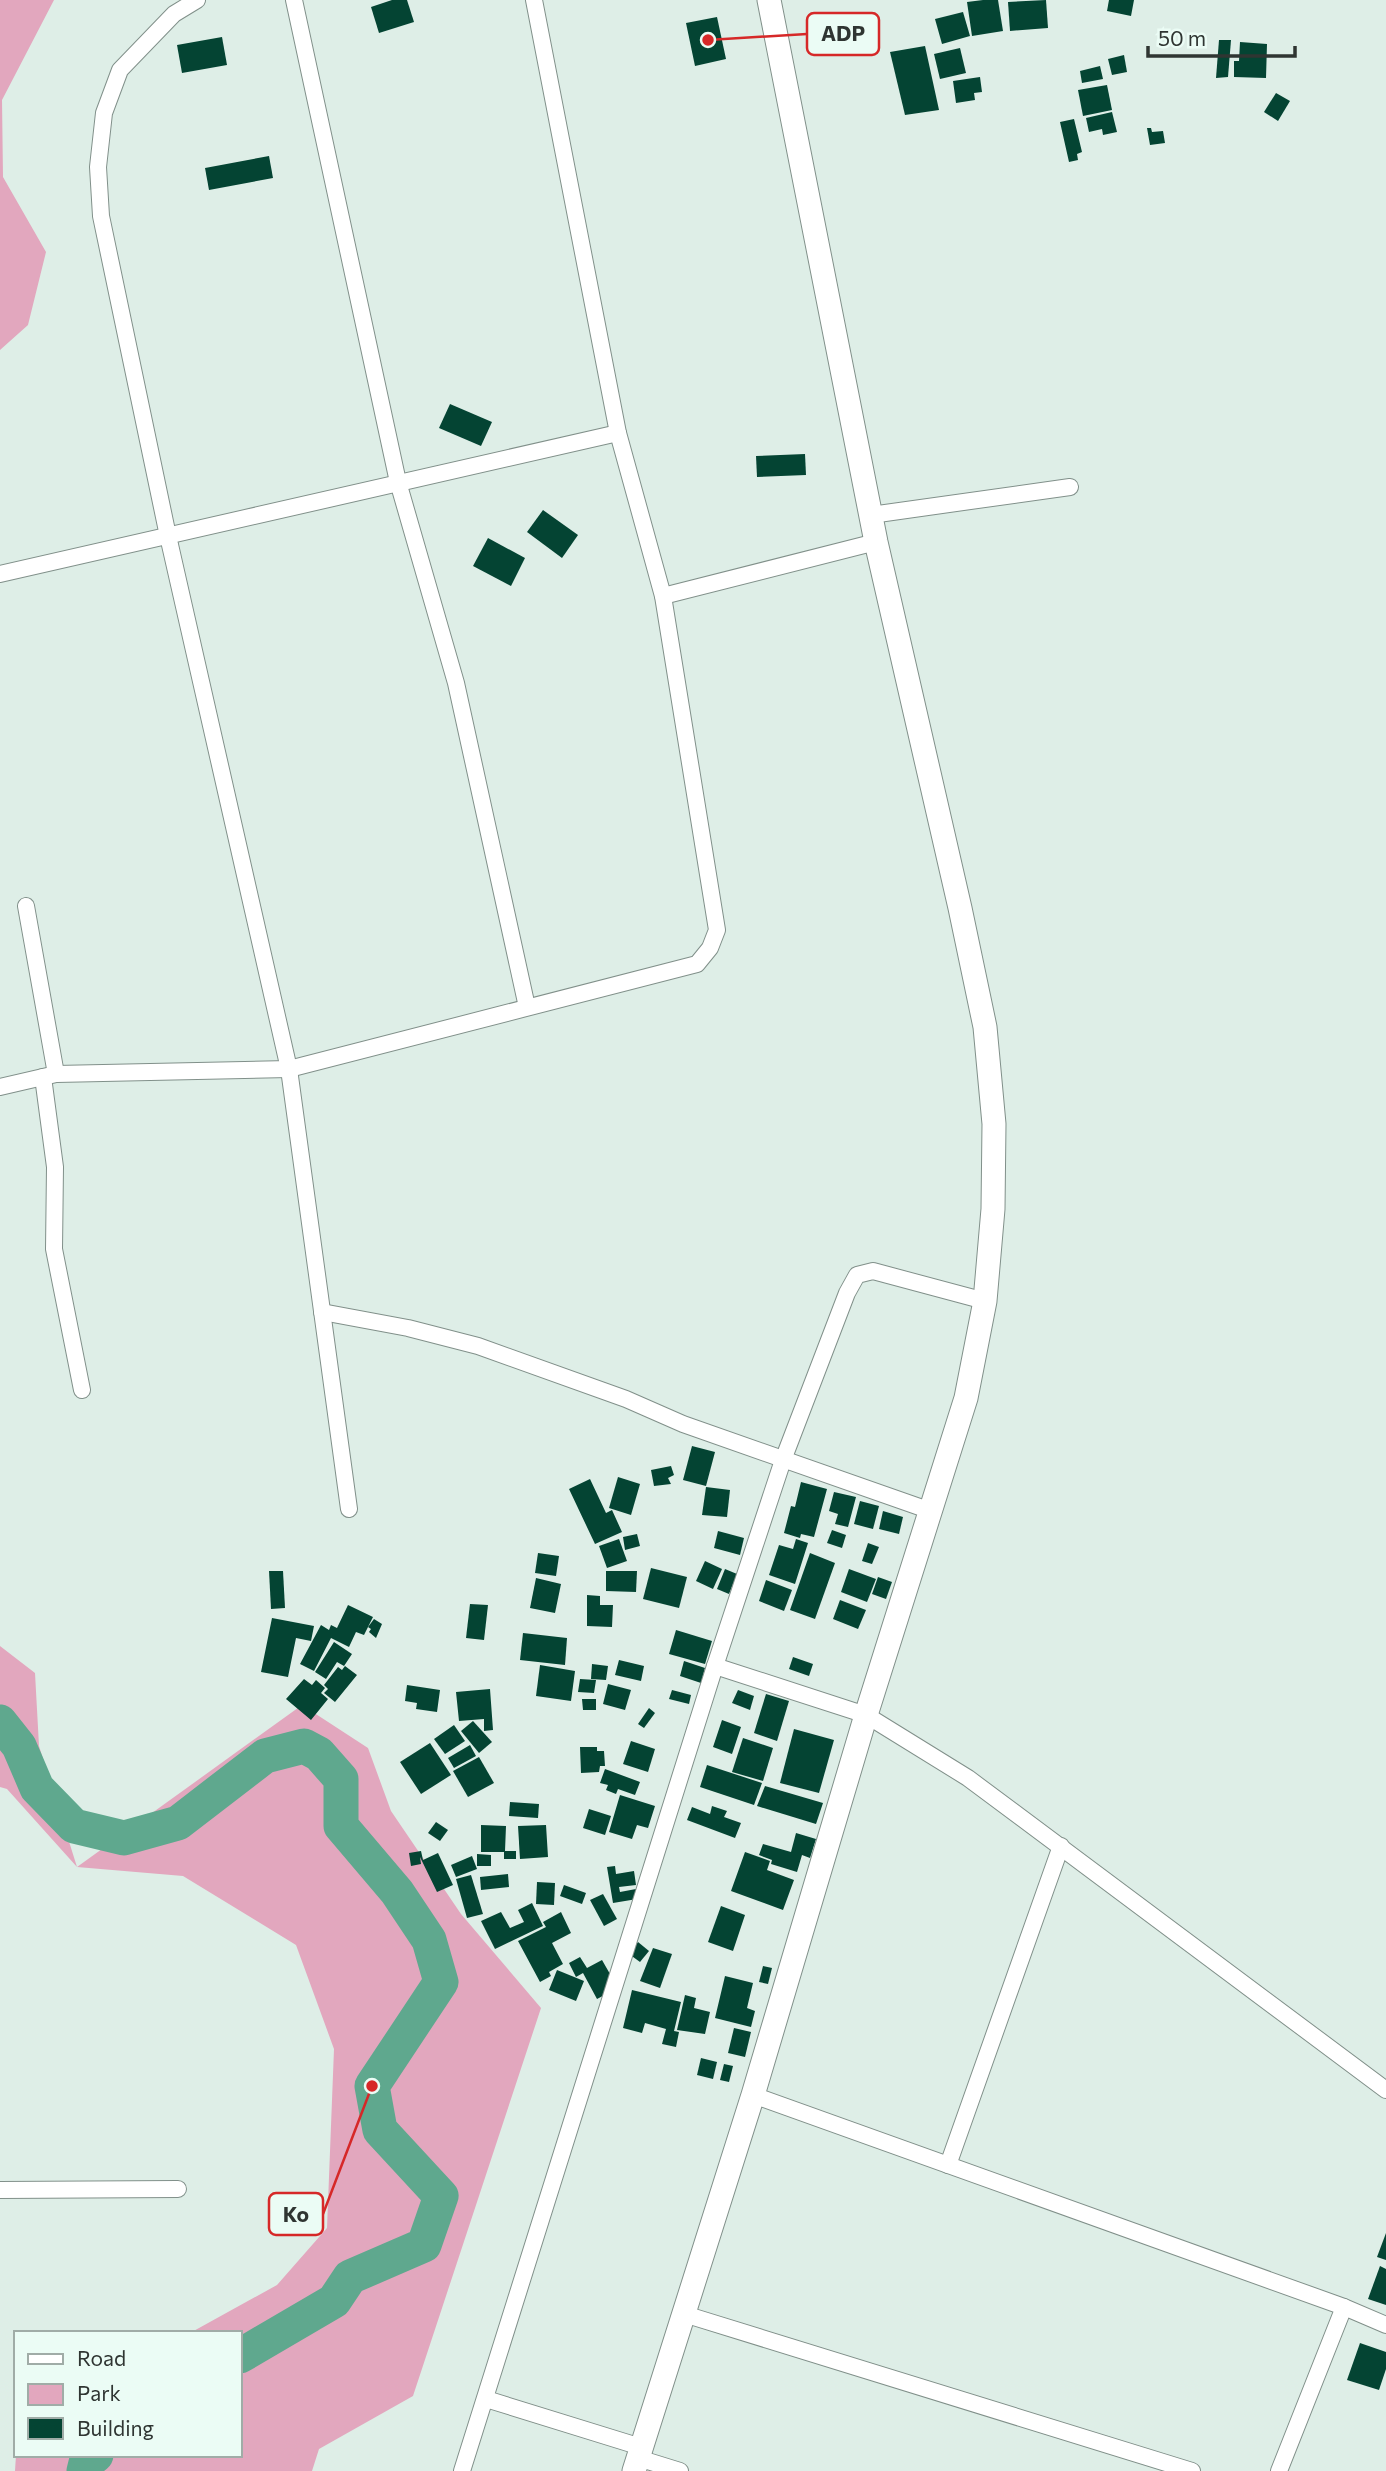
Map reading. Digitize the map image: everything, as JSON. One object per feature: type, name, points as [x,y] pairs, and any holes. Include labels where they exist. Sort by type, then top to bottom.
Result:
[{"type":"main road","points":[[638,2459],[753,2095],[866,1715],[966,1398],[985,1301],[993,1209],[994,1124],[985,1027],[876,542],[769,0]]},
{"type":"street","points":[[197,0],[174,13],[120,70],[104,113],[98,167],[101,216],[168,536],[289,1069],[349,1509]]},
{"type":"street","points":[[294,0],[398,482],[456,683],[527,1007]]},
{"type":"street","points":[[0,1087],[49,1075],[289,1069],[697,964],[710,948],[717,930],[663,596],[618,433],[534,0]]},
{"type":"street","points":[[0,574],[618,433]]},
{"type":"street","points":[[871,515],[1070,487]]},
{"type":"street","points":[[663,596],[876,542]]},
{"type":"street","points":[[26,906],[49,1075],[55,1167],[54,1249],[82,1390]]},
{"type":"street","points":[[462,2471],[715,1666],[783,1460],[847,1293],[857,1275],[873,1271],[985,1301]]},
{"type":"street","points":[[322,1312],[408,1328],[478,1346],[626,1398],[683,1424],[931,1511]]},
{"type":"street","points":[[715,1666],[866,1715],[968,1778],[1386,2090]]},
{"type":"street","points":[[948,2165],[1061,1846]]},
{"type":"street","points":[[753,2095],[1344,2306],[1386,2325]]},
{"type":"street","points":[[0,2190],[178,2189]]},
{"type":"street","points":[[1279,2471],[1344,2306]]},
{"type":"street","points":[[684,2314],[1192,2471]]},
{"type":"street","points":[[486,2399],[638,2459],[680,2471]]},
{"type":"green space","points":[[0,0],[54,0],[2,100],[3,177],[46,252],[28,325],[0,350]]},
{"type":"green space","points":[[0,1646],[35,1673],[39,1746],[77,1867],[7,1789],[0,1787]]},
{"type":"green space","points":[[302,1705],[368,1748],[391,1811],[461,1914],[541,2008],[413,2396],[319,2449],[312,2471],[15,2471],[16,2457],[242,2457],[242,2331],[194,2331],[277,2285],[327,2228],[334,2049],[296,1945],[183,1876],[77,1867]]},
{"type":"building","points":[[392,0],[407,0],[414,22],[379,33],[371,7]]},
{"type":"building","points":[[998,0],[1003,31],[972,36],[967,2]]},
{"type":"building","points":[[1046,0],[1048,28],[1010,31],[1008,2]]},
{"type":"building","points":[[1109,0],[1134,0],[1131,16],[1107,11]]},
{"type":"building","points":[[963,12],[970,36],[942,44],[935,19]]},
{"type":"building","points":[[717,17],[726,59],[695,66],[686,23]]},
{"type":"building","points":[[222,37],[227,65],[182,73],[177,45]]},
{"type":"building","points":[[1219,40],[1231,40],[1228,77],[1216,78]]},
{"type":"building","points":[[1240,42],[1267,44],[1266,78],[1234,77],[1234,61],[1239,61]]},
{"type":"building","points":[[925,46],[939,110],[905,115],[890,52]]},
{"type":"building","points":[[960,48],[966,73],[940,79],[934,54]]},
{"type":"building","points":[[1124,55],[1127,72],[1112,75],[1108,59]]},
{"type":"building","points":[[1100,66],[1103,79],[1082,83],[1080,71]]},
{"type":"building","points":[[980,77],[982,92],[974,93],[975,100],[956,103],[953,81]]},
{"type":"building","points":[[1107,85],[1112,110],[1083,116],[1078,90]]},
{"type":"building","points":[[1276,93],[1290,101],[1278,121],[1264,112]]},
{"type":"building","points":[[1112,112],[1117,132],[1103,135],[1102,129],[1089,132],[1086,118]]},
{"type":"building","points":[[1074,119],[1082,152],[1077,154],[1078,160],[1069,162],[1060,122]]},
{"type":"building","points":[[1147,128],[1151,128],[1152,132],[1163,131],[1165,143],[1150,145]]},
{"type":"building","points":[[269,156],[273,178],[209,190],[205,168]]},
{"type":"building","points":[[450,404],[492,422],[481,446],[439,428]]},
{"type":"building","points":[[805,454],[806,475],[757,477],[756,456]]},
{"type":"building","points":[[543,510],[578,535],[562,558],[527,532]]},
{"type":"building","points":[[488,538],[525,558],[511,586],[473,566]]},
{"type":"building","points":[[692,1446],[715,1452],[706,1486],[683,1480]]},
{"type":"building","points":[[671,1466],[674,1475],[668,1478],[671,1484],[654,1486],[651,1470]]},
{"type":"building","points":[[618,1477],[640,1484],[631,1515],[609,1508]]},
{"type":"building","points":[[590,1479],[606,1513],[612,1510],[622,1532],[595,1544],[569,1489]]},
{"type":"building","points":[[801,1482],[827,1489],[814,1537],[801,1534],[800,1538],[784,1533],[791,1506],[795,1507]]},
{"type":"building","points":[[706,1487],[730,1490],[727,1517],[702,1515]]},
{"type":"building","points":[[834,1492],[856,1497],[848,1527],[835,1524],[838,1514],[829,1511]]},
{"type":"building","points":[[860,1501],[879,1506],[873,1529],[854,1524]]},
{"type":"building","points":[[883,1511],[903,1517],[899,1534],[879,1529]]},
{"type":"building","points":[[832,1530],[846,1535],[842,1548],[827,1543]]},
{"type":"building","points":[[718,1531],[744,1538],[740,1555],[714,1548]]},
{"type":"building","points":[[637,1534],[640,1546],[625,1550],[623,1537]]},
{"type":"building","points":[[619,1539],[627,1561],[607,1568],[599,1546]]},
{"type":"building","points":[[796,1539],[808,1543],[795,1584],[769,1575],[779,1545],[793,1549]]},
{"type":"building","points":[[868,1543],[879,1547],[872,1564],[862,1561]]},
{"type":"building","points":[[538,1553],[559,1556],[556,1576],[535,1573]]},
{"type":"building","points":[[810,1553],[835,1563],[815,1619],[790,1610]]},
{"type":"building","points":[[705,1561],[722,1569],[713,1589],[696,1581]]},
{"type":"building","points":[[651,1568],[687,1577],[679,1608],[643,1599]]},
{"type":"building","points":[[725,1569],[737,1574],[729,1594],[717,1589]]},
{"type":"building","points":[[849,1569],[876,1579],[867,1602],[841,1592]]},
{"type":"building","points":[[269,1571],[283,1571],[285,1608],[271,1609]]},
{"type":"building","points":[[606,1571],[637,1571],[636,1592],[606,1591]]},
{"type":"building","points":[[878,1577],[892,1582],[886,1599],[872,1594]]},
{"type":"building","points":[[536,1578],[561,1584],[555,1613],[530,1608]]},
{"type":"building","points":[[766,1580],[792,1590],[784,1611],[759,1601]]},
{"type":"building","points":[[587,1595],[600,1596],[600,1605],[613,1605],[612,1627],[587,1626]]},
{"type":"building","points":[[840,1600],[866,1610],[858,1629],[833,1619]]},
{"type":"building","points":[[470,1604],[488,1605],[484,1640],[466,1638]]},
{"type":"building","points":[[348,1605],[373,1617],[364,1635],[356,1632],[349,1647],[331,1638],[314,1671],[300,1664],[321,1625],[329,1630],[331,1625],[337,1628]]},
{"type":"building","points":[[272,1618],[314,1626],[311,1641],[296,1638],[288,1677],[261,1672]]},
{"type":"building","points":[[374,1619],[382,1624],[376,1638],[369,1632],[371,1629],[368,1627]]},
{"type":"building","points":[[676,1630],[712,1641],[705,1664],[669,1654]]},
{"type":"building","points":[[523,1633],[567,1638],[565,1665],[520,1660]]},
{"type":"building","points":[[334,1642],[352,1654],[344,1666],[337,1662],[326,1679],[315,1672]]},
{"type":"building","points":[[793,1657],[813,1664],[809,1676],[789,1669]]},
{"type":"building","points":[[619,1660],[644,1666],[641,1681],[615,1675]]},
{"type":"building","points":[[684,1661],[705,1668],[701,1683],[680,1676]]},
{"type":"building","points":[[592,1664],[608,1666],[606,1680],[591,1679]]},
{"type":"building","points":[[540,1665],[575,1671],[571,1701],[536,1696]]},
{"type":"building","points":[[345,1666],[357,1675],[335,1702],[324,1693],[328,1689],[324,1685],[338,1667],[342,1670]]},
{"type":"building","points":[[304,1679],[312,1685],[316,1680],[325,1688],[321,1693],[328,1699],[311,1720],[286,1699]]},
{"type":"building","points":[[580,1679],[596,1680],[594,1693],[578,1692]]},
{"type":"building","points":[[608,1684],[631,1690],[625,1710],[603,1704]]},
{"type":"building","points":[[407,1685],[440,1690],[437,1712],[416,1709],[417,1703],[405,1701]]},
{"type":"building","points":[[490,1689],[493,1730],[484,1731],[484,1719],[459,1721],[456,1692]]},
{"type":"building","points":[[672,1690],[691,1695],[689,1704],[669,1699]]},
{"type":"building","points":[[738,1690],[754,1696],[750,1710],[732,1703]]},
{"type":"building","points":[[766,1694],[789,1701],[777,1741],[754,1733]]},
{"type":"building","points":[[582,1699],[596,1699],[596,1710],[583,1710]]},
{"type":"building","points":[[649,1708],[655,1713],[644,1728],[638,1724]]},
{"type":"building","points":[[722,1720],[741,1727],[732,1754],[713,1747]]},
{"type":"building","points":[[473,1721],[492,1742],[479,1753],[461,1731]]},
{"type":"building","points":[[454,1725],[465,1741],[445,1754],[434,1739]]},
{"type":"building","points":[[794,1729],[834,1740],[819,1793],[780,1783]]},
{"type":"building","points":[[743,1738],[773,1748],[763,1781],[732,1772]]},
{"type":"building","points":[[631,1741],[655,1749],[648,1772],[623,1764]]},
{"type":"building","points":[[430,1743],[451,1775],[421,1794],[400,1762]]},
{"type":"building","points":[[470,1745],[476,1756],[454,1768],[448,1758]]},
{"type":"building","points":[[580,1747],[597,1747],[597,1751],[604,1751],[605,1766],[600,1766],[599,1772],[581,1773]]},
{"type":"building","points":[[479,1757],[494,1783],[468,1797],[453,1771]]},
{"type":"building","points":[[707,1765],[762,1783],[754,1805],[700,1787]]},
{"type":"building","points":[[605,1769],[640,1782],[635,1795],[618,1789],[616,1794],[606,1790],[608,1785],[600,1783]]},
{"type":"building","points":[[765,1786],[823,1803],[816,1824],[757,1806]]},
{"type":"building","points":[[620,1795],[655,1806],[648,1828],[637,1825],[632,1839],[609,1832]]},
{"type":"building","points":[[510,1802],[539,1804],[538,1818],[509,1816]]},
{"type":"building","points":[[712,1806],[727,1811],[724,1817],[741,1823],[735,1838],[687,1820],[692,1807],[710,1814]]},
{"type":"building","points":[[589,1809],[611,1816],[605,1835],[583,1828]]},
{"type":"building","points":[[436,1822],[448,1830],[440,1841],[428,1833]]},
{"type":"building","points":[[481,1825],[506,1826],[505,1851],[516,1851],[516,1859],[504,1859],[504,1852],[481,1852]]},
{"type":"building","points":[[546,1825],[548,1857],[520,1859],[518,1826]]},
{"type":"building","points":[[796,1833],[816,1839],[810,1858],[802,1855],[797,1872],[771,1864],[772,1860],[759,1855],[763,1844],[791,1852]]},
{"type":"building","points":[[421,1851],[423,1860],[438,1853],[453,1885],[437,1892],[420,1857],[421,1864],[411,1866],[409,1853]]},
{"type":"building","points":[[745,1852],[770,1861],[767,1870],[794,1880],[783,1910],[731,1891]]},
{"type":"building","points":[[477,1854],[491,1855],[491,1866],[477,1866]]},
{"type":"building","points":[[472,1856],[477,1869],[456,1877],[451,1865]]},
{"type":"building","points":[[615,1866],[616,1874],[634,1871],[636,1885],[619,1887],[620,1892],[636,1889],[637,1899],[613,1903],[607,1867]]},
{"type":"building","points":[[508,1874],[509,1887],[481,1890],[480,1877]]},
{"type":"building","points":[[471,1875],[483,1914],[467,1918],[456,1879]]},
{"type":"building","points":[[537,1882],[555,1883],[554,1905],[536,1904]]},
{"type":"building","points":[[564,1885],[586,1893],[582,1904],[560,1896]]},
{"type":"building","points":[[603,1894],[617,1919],[604,1926],[590,1900]]},
{"type":"building","points":[[532,1903],[543,1926],[495,1949],[481,1921],[501,1912],[510,1928],[524,1922],[518,1910]]},
{"type":"building","points":[[721,1906],[745,1915],[733,1951],[708,1942]]},
{"type":"building","points":[[561,1912],[571,1933],[552,1943],[563,1964],[549,1972],[551,1976],[540,1982],[518,1941],[546,1927],[543,1922]]},
{"type":"building","points":[[638,1942],[649,1951],[640,1962],[629,1954]]},
{"type":"building","points":[[653,1948],[672,1954],[660,1988],[640,1981]]},
{"type":"building","points":[[580,1957],[587,1968],[602,1960],[618,1988],[597,1999],[583,1973],[576,1977],[569,1963]]},
{"type":"building","points":[[763,1966],[772,1968],[768,1984],[759,1982]]},
{"type":"building","points":[[557,1970],[584,1981],[576,2001],[549,1990]]},
{"type":"building","points":[[725,1976],[753,1983],[747,2008],[755,2011],[751,2027],[715,2018]]},
{"type":"building","points":[[632,1990],[681,2002],[674,2031],[679,2032],[676,2047],[662,2044],[666,2029],[645,2023],[642,2033],[623,2028]]},
{"type":"building","points":[[685,1995],[696,1998],[694,2008],[710,2012],[705,2034],[677,2030]]},
{"type":"building","points":[[734,2028],[751,2032],[745,2057],[728,2053]]},
{"type":"building","points":[[701,2058],[717,2062],[713,2079],[697,2075]]},
{"type":"building","points":[[724,2064],[733,2066],[729,2082],[720,2080]]},
{"type":"building","points":[[1386,2233],[1386,2260],[1377,2257]]},
{"type":"building","points":[[1380,2266],[1386,2269],[1386,2305],[1368,2299]]},
{"type":"building","points":[[1360,2343],[1386,2352],[1386,2369],[1379,2390],[1347,2380]]},
{"type":"waterway","points":[[0,1722],[19,1746],[37,1788],[74,1826],[124,1838],[178,1823],[265,1756],[304,1746],[319,1754],[341,1779],[341,1826],[397,1892],[429,1940],[441,1982],[372,2086],[380,2130],[441,2196],[424,2245],[350,2277],[334,2301],[242,2355]]},
{"type":"waterway","points":[[84,2471],[86,2463],[94,2457]]},
{"type":"place","name":"ADP","points":[[708,40]]},
{"type":"place","name":"Ko","points":[[372,2086]]}]
